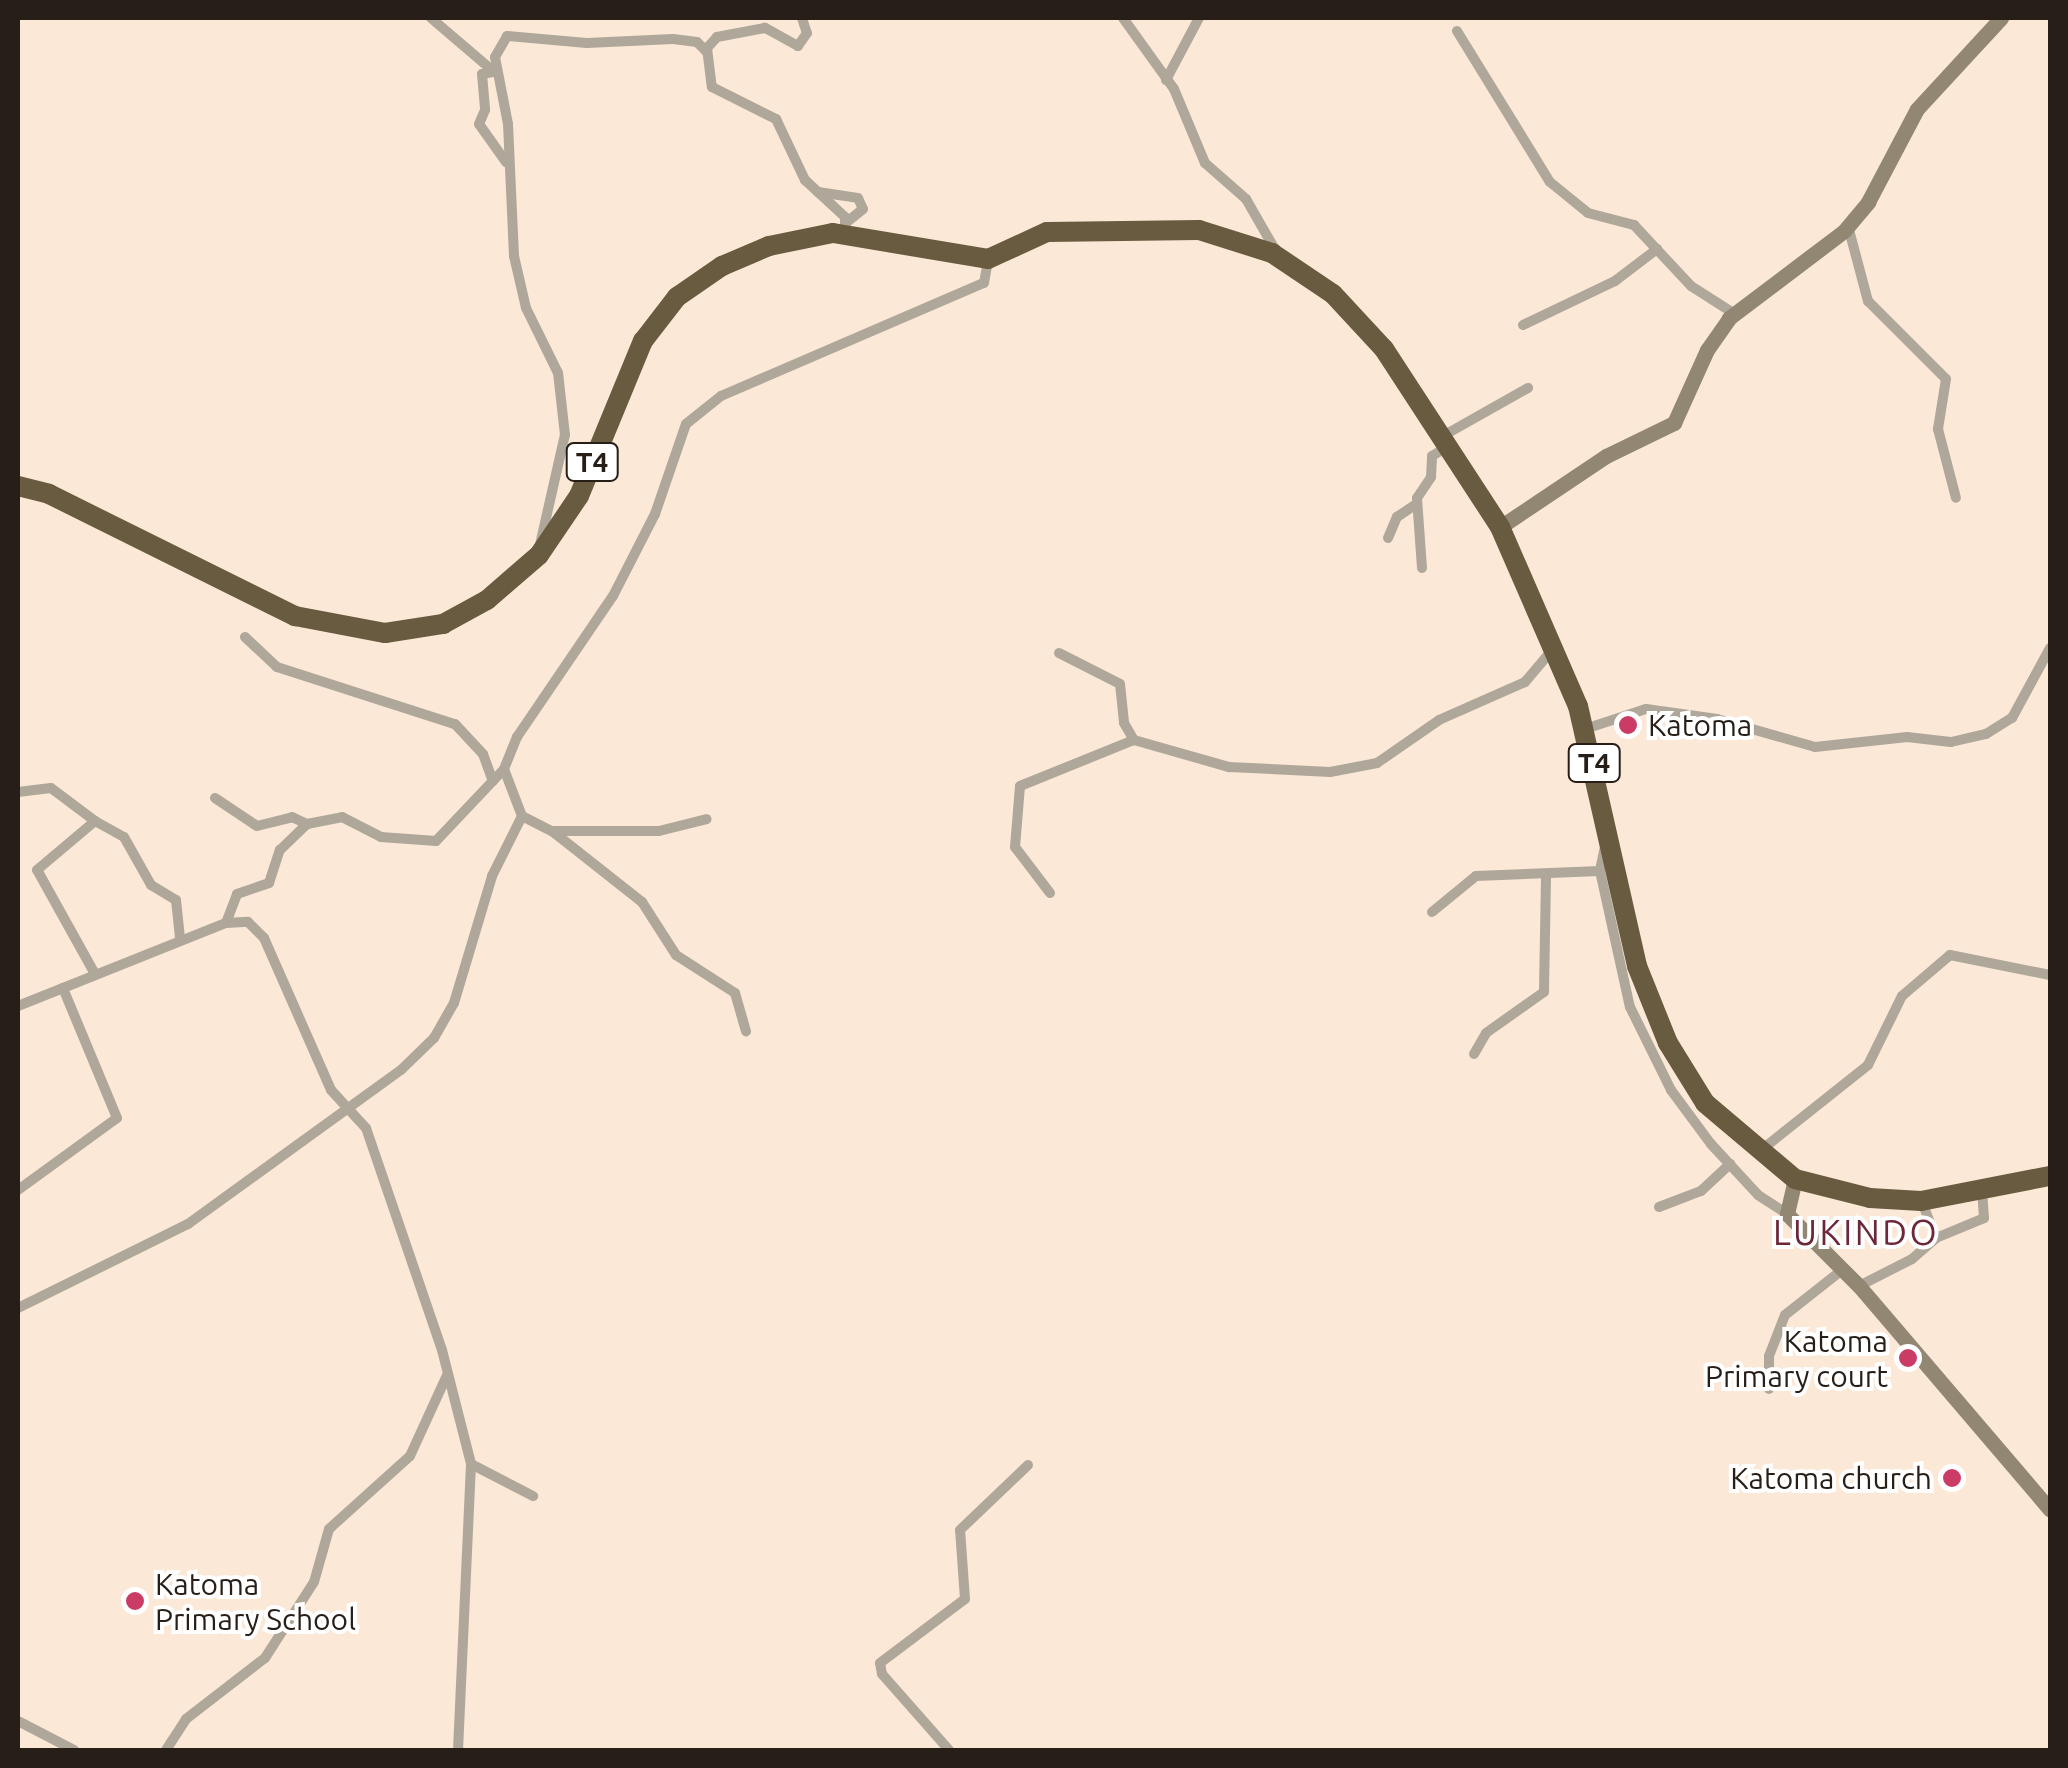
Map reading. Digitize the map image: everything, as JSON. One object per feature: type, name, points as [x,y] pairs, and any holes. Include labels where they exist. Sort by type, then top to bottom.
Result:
[{"type":"highway","name":"T4","points":[[18,486],[49,494],[295,616],[337,628],[385,633],[442,624],[487,600],[540,555],[579,496],[642,341],[677,297],[722,266],[769,246],[846,228],[988,259],[1047,232],[1198,230],[1280,259],[1333,294],[1384,349],[1500,527],[1584,729],[1637,966],[1668,1042],[1705,1103],[1794,1179],[1870,1198],[1921,1201],[2050,1176]]},
{"type":"street","points":[[431,18],[493,72],[508,124],[506,162],[514,256],[526,308],[558,373],[565,436],[540,555]]},
{"type":"street","points":[[707,52],[730,30],[766,28],[798,46],[807,33],[802,18]]},
{"type":"street","points":[[1123,18],[1166,80],[1205,163],[1252,207],[1280,259]]},
{"type":"street","points":[[1166,80],[1199,18]]},
{"type":"street","points":[[1500,527],[1606,456],[1674,423],[1707,350],[1735,314],[1848,226],[1868,202],[1893,144],[1917,109],[2001,18]]},
{"type":"street","points":[[1458,31],[1550,182],[1588,213],[1634,225],[1691,286],[1735,314]]},
{"type":"street","points":[[506,162],[479,124],[486,94],[480,79],[493,72],[508,36],[587,44],[673,39],[696,42],[707,52],[714,90],[773,116],[792,159],[846,228],[862,212],[861,201],[842,192],[818,192]]},
{"type":"street","points":[[1848,226],[1868,302],[1946,379],[1938,429],[1956,498]]},
{"type":"street","points":[[1523,325],[1615,281],[1657,249]]},
{"type":"street","points":[[226,923],[238,894],[275,877],[280,850],[307,824],[342,817],[381,837],[436,841],[504,769],[517,737],[614,596],[655,514],[686,424],[721,396],[984,283],[988,259]]},
{"type":"street","points":[[1388,538],[1397,517],[1416,504],[1431,477],[1432,456],[1445,442],[1528,388]]},
{"type":"street","points":[[1416,504],[1422,568]]},
{"type":"street","points":[[246,636],[277,666],[455,724],[483,754],[493,781]]},
{"type":"street","points":[[1584,729],[1646,709],[1718,719],[1815,748],[1907,737],[1951,742],[1986,734],[2012,718],[2050,648]]},
{"type":"street","points":[[1050,893],[1016,847],[1020,786],[1134,740],[1238,768],[1356,768],[1414,742],[1477,700],[1536,676],[1553,650]]},
{"type":"street","points":[[1058,653],[1120,684],[1124,723],[1134,740]]},
{"type":"street","points":[[504,769],[522,816],[552,830],[642,902],[676,955],[735,992],[746,1031]]},
{"type":"street","points":[[18,792],[51,788],[95,821],[124,836],[151,885],[176,900],[180,938]]},
{"type":"street","points":[[215,798],[258,826],[292,817],[307,824]]},
{"type":"street","points":[[18,1308],[188,1224],[347,1111],[434,1038],[454,1003],[492,876],[522,816]]},
{"type":"street","points":[[552,830],[659,831],[707,820]]},
{"type":"street","points":[[95,821],[46,860],[37,879],[96,974]]},
{"type":"street","points":[[1610,834],[1600,871],[1630,1006],[1672,1090],[1730,1164],[1859,1286],[2044,1492],[2050,1510]]},
{"type":"street","points":[[1432,912],[1476,876],[1546,877],[1600,871]]},
{"type":"street","points":[[1474,1054],[1486,1032],[1544,992],[1546,877]]},
{"type":"street","points":[[18,1006],[180,938],[226,923],[248,922],[264,938],[331,1090],[366,1128],[447,1374],[471,1464],[470,1582],[458,1750]]},
{"type":"street","points":[[1759,1152],[1868,1064],[1902,996],[1939,962],[1950,955],[2045,972],[2050,961]]},
{"type":"street","points":[[18,1190],[117,1118],[63,988]]},
{"type":"street","points":[[1659,1207],[1700,1191],[1730,1164]]},
{"type":"street","points":[[1787,1214],[1794,1179]]},
{"type":"street","points":[[1859,1286],[1912,1259],[1936,1238],[1984,1218],[1982,1191]]},
{"type":"street","points":[[1921,1201],[1936,1238]]},
{"type":"street","points":[[1769,1389],[1769,1356],[1785,1315],[1842,1270]]},
{"type":"street","points":[[166,1750],[190,1716],[265,1658],[314,1582],[330,1529],[410,1456],[447,1374]]},
{"type":"street","points":[[471,1464],[534,1496]]},
{"type":"street","points":[[948,1750],[882,1674],[880,1664],[965,1598],[960,1530],[1028,1465]]},
{"type":"street","points":[[18,1721],[74,1750]]},
{"type":"place","name":"Katoma","points":[[1628,725]]},
{"type":"place","name":"Katoma Primary court","points":[[1908,1358]]},
{"type":"place","name":"Katoma church","points":[[1952,1478]]},
{"type":"place","name":"Katoma Primary School","points":[[135,1601]]},
{"type":"district","name":"LUKINDO","points":[[1856,1232]]}]
